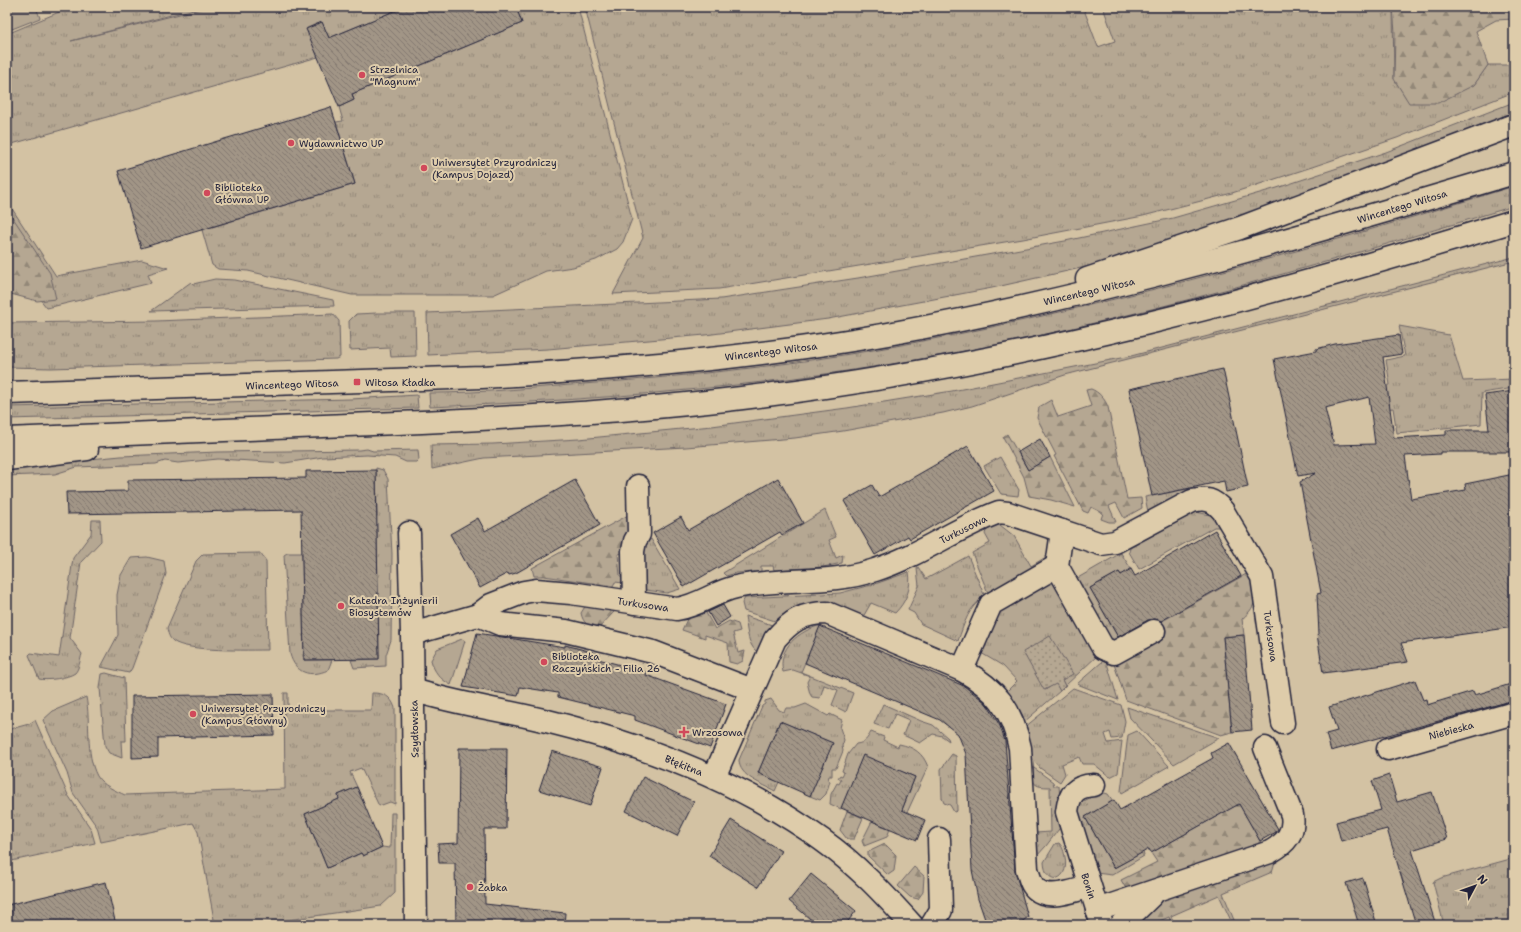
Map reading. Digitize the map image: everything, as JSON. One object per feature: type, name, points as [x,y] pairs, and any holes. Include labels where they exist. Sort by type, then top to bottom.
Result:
[{"type":"main road","points":[[968,319],[1240,228],[1514,125]]},
{"type":"main road","name":"Wincentego Witosa","points":[[7,393],[474,378],[579,371],[805,347],[968,319],[1084,293],[1202,264],[1514,172]]},
{"type":"main road","points":[[7,438],[208,433],[587,413],[768,395],[886,378],[1038,349],[1242,299],[1382,261],[1514,221]]},
{"type":"main road","points":[[1382,261],[1514,237]]},
{"type":"main road","points":[[7,459],[208,433]]},
{"type":"main road","points":[[634,603],[633,551],[635,541],[639,534],[638,486]]},
{"type":"main road","name":"Turkusowa","points":[[412,634],[478,615],[491,605],[524,592],[536,590],[677,609],[691,606],[736,587],[838,579],[874,571],[903,560],[998,512],[1008,513],[1101,544],[1115,542],[1192,501],[1202,499],[1216,503],[1223,510],[1262,577],[1283,723]]},
{"type":"main road","points":[[1062,531],[1057,566],[1106,650],[1114,653],[1154,632]]},
{"type":"main road","name":"Szydłowska","points":[[409,533],[416,925]]},
{"type":"main road","points":[[962,670],[991,604],[1057,566]]},
{"type":"main road","points":[[714,777],[775,639],[787,625],[800,617],[812,613],[827,612],[962,670],[981,681],[993,692],[1010,714],[1017,731],[1021,757],[1027,869],[1032,882],[1036,889],[1045,894],[1058,894],[1090,887]]},
{"type":"main road","points":[[478,615],[500,624],[566,631],[653,652],[752,690]]},
{"type":"main road","name":"Błękitna","points":[[413,690],[444,700],[542,720],[599,735],[655,753],[714,777],[752,796],[822,840],[860,870],[912,925]]},
{"type":"main road","name":"Niebieska","points":[[1388,749],[1514,713]]},
{"type":"main road","points":[[1100,917],[1157,891],[1270,852],[1286,841],[1292,833],[1294,822],[1265,748]]},
{"type":"main road","name":"Bonin","points":[[1094,785],[1078,788],[1072,793],[1068,801],[1067,812],[1100,917]]},
{"type":"main road","points":[[932,925],[941,910],[939,839]]},
{"type":"main road","points":[[1121,925],[1157,891]]},
{"type":"green space","points":[[7,7],[36,7],[40,18],[7,31]]},
{"type":"green space","points":[[71,7],[202,7],[71,41],[208,7],[404,7],[329,38],[322,22],[307,28],[318,57],[12,144],[7,143],[7,34]]},
{"type":"green space","points":[[516,7],[578,7],[632,219],[623,242],[617,249],[596,260],[573,267],[546,271],[493,295],[352,295],[248,271],[218,269],[212,265],[202,230],[355,184],[336,122],[343,121],[339,107],[354,100],[352,94],[522,23]]},
{"type":"green space","points":[[585,7],[1083,7],[1098,47],[1115,41],[1103,7],[1393,7],[1394,79],[1474,85],[1488,65],[1514,65],[1514,92],[1397,138],[1312,167],[1232,193],[1143,216],[1023,239],[719,289],[613,294],[643,238]]},
{"type":"green space","points":[[1393,7],[1514,7],[1514,19],[1496,20],[1476,31],[1488,65],[1474,85],[1438,103],[1409,103],[1394,79],[1395,33]]},
{"type":"green space","points":[[1514,102],[1514,115],[1337,184],[1103,263],[992,288],[828,319],[705,335],[548,349],[428,355],[427,313],[721,299],[858,278],[1065,241],[1173,218],[1277,188],[1386,152]]},
{"type":"green space","points":[[1514,186],[1514,206],[1354,254],[1112,319],[949,354],[867,368],[758,383],[649,394],[430,407],[429,393],[513,390],[696,374],[796,362],[945,337],[1190,280],[1352,235]]},
{"type":"green space","points":[[7,201],[56,276],[142,260],[168,268],[148,274],[151,283],[47,308],[7,258]]},
{"type":"green space","points":[[7,209],[50,273],[56,299],[37,301],[7,293]]},
{"type":"green space","points":[[1514,257],[1514,261],[1065,375],[972,406],[943,413],[795,438],[686,447],[484,458],[432,469],[431,445],[493,444],[579,439],[712,426],[847,408],[952,391],[1131,356]]},
{"type":"green space","points":[[215,279],[235,280],[333,300],[334,306],[151,311],[191,282],[193,284]]},
{"type":"green space","points":[[415,313],[416,356],[391,357],[390,348],[350,350],[349,321],[356,314]]},
{"type":"green space","points":[[333,314],[339,321],[340,357],[336,359],[51,368],[7,367],[7,323],[156,321]]},
{"type":"green space","points":[[1399,326],[1449,335],[1463,381],[1514,379],[1514,388],[1482,393],[1481,424],[1397,433],[1393,408],[1371,411],[1368,390],[1390,385],[1386,360],[1405,356]]},
{"type":"green space","points":[[1091,389],[1101,396],[1108,407],[1127,499],[1141,498],[1142,508],[1124,518],[1116,503],[1109,506],[1116,522],[1109,522],[1101,519],[1103,513],[1091,507],[1088,513],[1083,511],[1054,456],[1056,455],[1037,418],[1039,407],[1051,400],[1058,417],[1091,406],[1086,390]]},
{"type":"green space","points":[[417,395],[418,408],[7,419],[7,407],[351,399]]},
{"type":"green space","points":[[1007,434],[1028,470],[1050,457],[1075,507],[1051,500],[1029,496],[1024,477],[1003,437]]},
{"type":"green space","points":[[367,449],[373,451],[418,450],[419,460],[417,462],[406,462],[395,457],[367,455],[323,457],[285,463],[218,459],[178,463],[165,461],[156,464],[77,467],[55,474],[7,476],[7,467],[121,456],[218,452]]},
{"type":"green space","points":[[1000,457],[1019,490],[1018,496],[1001,494],[984,466]]},
{"type":"green space","points":[[376,468],[383,470],[388,479],[392,554],[391,640],[386,655],[386,666],[354,668],[351,660],[379,659],[377,533],[375,516],[377,516]]},
{"type":"green space","points":[[1193,489],[1148,512],[1145,497]]},
{"type":"green space","points":[[825,510],[836,537],[829,540],[836,558],[843,555],[842,563],[823,567],[774,570],[773,566],[761,566],[761,572],[736,573],[726,576],[723,573]]},
{"type":"green space","points":[[1196,512],[1210,515],[1222,527],[1214,527],[1139,569],[1129,552],[1130,548]]},
{"type":"green space","points":[[632,513],[626,553],[618,554],[620,576],[627,576],[623,583],[615,582],[613,586],[544,576],[534,576],[532,568]]},
{"type":"green space","points":[[92,520],[100,520],[101,541],[81,562],[70,638],[82,654],[78,667],[75,673],[63,678],[39,679],[29,655],[31,653],[59,657],[73,558],[91,534]]},
{"type":"green space","points":[[994,525],[1000,525],[1014,536],[1031,566],[1046,557],[1045,562],[990,598],[972,553],[990,543],[985,534],[986,531]]},
{"type":"green space","points":[[651,539],[680,589],[667,593],[646,590],[639,582],[643,544]]},
{"type":"green space","points":[[260,553],[266,561],[268,650],[204,649],[180,645],[172,640],[167,628],[196,561],[203,554]]},
{"type":"green space","points":[[287,553],[302,553],[304,660],[332,660],[328,670],[315,674],[299,670],[290,654],[284,555]]},
{"type":"green space","points":[[1121,553],[1131,569],[1121,575],[1119,572],[1090,588],[1119,639],[1114,644],[1076,579]]},
{"type":"green space","points":[[968,556],[985,597],[979,600],[971,610],[958,641],[921,624],[914,613],[908,610],[919,586],[918,567],[926,579]]},
{"type":"green space","points":[[147,557],[164,561],[166,574],[132,668],[129,673],[101,667],[118,635],[117,595],[121,575],[131,558]]},
{"type":"green space","points":[[909,572],[909,589],[905,599],[895,613],[871,603],[863,617],[828,607],[807,605],[796,607],[786,612],[775,621],[744,611],[742,603],[745,598],[840,593],[875,584]]},
{"type":"green space","points":[[1248,573],[1254,586],[1255,598],[1252,609],[1242,619],[1244,635],[1223,637],[1232,732],[1221,735],[1126,700],[1112,658],[1157,624]]},
{"type":"green space","points":[[1048,580],[1060,584],[1098,655],[1065,686],[1062,680],[1072,673],[1056,683],[1060,691],[1024,722],[1005,693],[1017,681],[1003,666],[976,650],[991,615]]},
{"type":"green space","points":[[722,603],[706,613],[715,629],[729,621],[738,624],[740,631],[733,633],[738,653],[745,651],[743,661],[737,664],[729,662],[728,643],[705,635],[705,638],[682,630],[688,617]]},
{"type":"green space","points":[[586,605],[615,610],[597,630],[589,626],[583,619],[581,613]]},
{"type":"green space","points":[[745,616],[772,625],[766,632],[757,652],[749,640]]},
{"type":"green space","points":[[821,625],[801,672],[853,693],[846,712],[832,705],[838,690],[824,685],[820,698],[812,697],[807,682],[810,676],[793,670],[783,672],[783,655],[787,648],[798,636]]},
{"type":"green space","points":[[1050,636],[1073,674],[1062,680],[1065,686],[1060,691],[1056,684],[1044,690],[1023,652]]},
{"type":"green space","points":[[462,639],[465,641],[451,685],[438,675],[431,660],[437,649]]},
{"type":"green space","points":[[1103,661],[1107,663],[1118,700],[1077,684]]},
{"type":"green space","points":[[106,673],[124,678],[126,741],[121,741],[122,758],[109,753],[105,746],[100,688],[102,674]]},
{"type":"green space","points":[[1073,688],[1121,705],[1125,721],[1122,738],[1112,739],[1110,732],[1105,734],[1108,743],[1122,741],[1118,773],[1110,777],[1094,764],[1082,764],[1079,757],[1062,764],[1065,774],[1060,782],[1040,768],[1029,755],[1025,727]]},
{"type":"green space","points":[[284,693],[288,693],[288,710],[371,710],[372,693],[386,696],[395,708],[395,804],[390,802],[379,806],[361,768],[350,772],[357,787],[338,795],[339,799],[305,814],[327,868],[361,853],[363,856],[382,847],[390,848],[391,813],[395,813],[395,893],[381,906],[255,925],[215,925],[198,832],[193,823],[101,842],[97,827],[73,793],[67,773],[43,720],[53,711],[86,697],[93,767],[97,776],[102,782],[125,795],[285,789]]},
{"type":"green space","points":[[771,699],[779,710],[784,712],[786,708],[795,708],[806,704],[828,716],[830,714],[842,720],[840,728],[844,740],[842,746],[843,751],[836,768],[832,768],[832,776],[829,776],[828,780],[830,781],[826,794],[820,800],[810,796],[832,743],[780,721],[758,773],[779,782],[775,791],[752,779],[740,766],[739,760],[762,706],[765,704],[765,701]]},
{"type":"green space","points":[[883,704],[933,725],[948,738],[949,741],[942,736],[933,734],[920,743],[903,735],[909,720],[895,714],[888,729],[874,724]]},
{"type":"green space","points":[[1127,707],[1219,738],[1174,764],[1130,718]]},
{"type":"green space","points":[[35,720],[68,795],[91,829],[95,843],[7,862],[7,730],[29,724]]},
{"type":"green space","points":[[1137,731],[1169,766],[1122,793],[1121,791],[1128,735]]},
{"type":"green space","points":[[871,732],[884,737],[883,740],[898,747],[899,744],[917,751],[921,754],[928,767],[898,832],[894,830],[915,777],[863,756],[841,809],[830,804],[831,794],[837,783],[839,784],[841,780],[838,778],[840,775],[842,776],[844,772],[842,771],[848,754],[856,744],[862,743]]},
{"type":"green space","points":[[952,754],[956,756],[957,811],[954,812],[950,805],[944,803],[942,798],[941,769]]},
{"type":"green space","points":[[1031,768],[1034,768],[1053,782],[1054,786],[1059,786],[1062,825],[1036,857],[1035,833],[1051,832],[1050,787],[1035,784],[1032,778]]},
{"type":"green space","points":[[1101,792],[1108,794],[1113,801],[1085,817],[1114,868],[1143,852],[1144,856],[1112,875],[1096,873],[1077,807],[1082,802]]},
{"type":"green space","points":[[1236,798],[1260,841],[1261,848],[1129,894],[1121,880],[1157,862],[1151,853],[1235,806]]},
{"type":"green space","points":[[847,811],[863,818],[854,839],[847,839],[840,830]]},
{"type":"green space","points":[[872,821],[890,829],[887,837],[864,846],[862,841]]},
{"type":"green space","points":[[1059,843],[1064,851],[1066,865],[1061,876],[1052,878],[1045,870],[1044,862],[1055,844]]},
{"type":"green space","points":[[885,844],[896,855],[894,871],[888,875],[868,856],[868,852]]},
{"type":"green space","points":[[1277,855],[1272,872],[1223,893],[1236,925],[1233,925],[1219,895],[1171,916],[1175,925],[1172,925],[1169,917],[1150,925],[1130,925],[1163,895]]},
{"type":"green space","points":[[1514,858],[1514,925],[1444,925],[1433,882],[1441,878]]},
{"type":"green space","points":[[914,867],[924,876],[923,892],[918,899],[910,897],[898,886]]},
{"type":"building","name":"Strzelnica \"Magnum\"","points":[[404,7],[516,7],[522,23],[352,94],[354,100],[339,107],[306,29],[322,22],[329,38]]},
{"type":"building","points":[[331,107],[355,184],[141,248],[118,171]]},
{"type":"building","points":[[1399,335],[1402,354],[1383,357],[1394,438],[1446,435],[1446,430],[1489,430],[1485,395],[1514,391],[1514,452],[1440,452],[1440,454],[1405,456],[1411,499],[1466,490],[1465,484],[1514,474],[1514,627],[1401,643],[1408,662],[1323,673],[1317,634],[1319,634],[1317,594],[1321,593],[1300,482],[1316,473],[1298,476],[1274,359],[1316,351],[1316,349],[1335,344]],"holes":[[[1369,397],[1375,444],[1334,445],[1325,408]]]},
{"type":"building","points":[[1223,369],[1248,487],[1226,492],[1224,481],[1152,496],[1129,389]]},
{"type":"building","points":[[1040,439],[1050,457],[1028,470],[1018,452]]},
{"type":"building","points":[[968,446],[994,491],[910,539],[908,536],[875,555],[844,501],[872,485],[879,497]]},
{"type":"building","name":"Katedra Inżynierii Biosystemów","points":[[376,470],[379,659],[304,660],[301,510],[67,514],[66,492],[128,491],[128,480],[306,478],[306,471]]},
{"type":"building","points":[[778,478],[803,523],[782,535],[780,532],[684,587],[653,533],[681,517],[688,530]]},
{"type":"building","points":[[575,480],[600,525],[516,573],[509,575],[508,573],[480,588],[450,534],[478,518],[485,531]]},
{"type":"building","points":[[1215,530],[1241,576],[1161,621],[1155,619],[1148,620],[1118,637],[1090,588],[1119,572],[1121,575],[1131,569],[1135,576]]},
{"type":"building","points":[[723,605],[730,617],[716,626],[708,612]]},
{"type":"building","points":[[820,626],[964,686],[985,702],[990,709],[1000,726],[1005,741],[1015,870],[1028,917],[1018,925],[987,925],[978,899],[972,870],[966,754],[958,734],[940,720],[805,663]]},
{"type":"building","points":[[477,633],[565,647],[565,645],[600,654],[598,659],[647,672],[646,675],[726,704],[710,748],[635,720],[635,716],[558,697],[558,693],[520,687],[518,696],[463,687]]},
{"type":"building","points":[[1244,635],[1252,730],[1232,732],[1223,637]]},
{"type":"building","points":[[1415,680],[1423,700],[1426,699],[1427,705],[1473,691],[1475,695],[1514,683],[1514,700],[1331,751],[1326,734],[1337,731],[1329,707]]},
{"type":"building","points":[[273,694],[274,735],[158,738],[158,757],[132,758],[132,696]]},
{"type":"building","points":[[780,721],[833,743],[810,796],[758,773]]},
{"type":"building","points":[[1229,743],[1278,829],[1276,832],[1260,841],[1239,804],[1151,853],[1149,849],[1114,868],[1085,817],[1114,800],[1120,810],[1213,758],[1211,753]]},
{"type":"building","points":[[459,748],[507,748],[506,829],[484,829],[485,904],[565,913],[564,925],[456,925],[455,863],[439,863],[438,844],[458,843]]},
{"type":"building","points":[[552,751],[603,767],[590,806],[539,790]]},
{"type":"building","points":[[863,755],[915,777],[902,810],[925,820],[917,840],[841,808]]},
{"type":"building","points":[[1389,775],[1397,802],[1432,792],[1447,839],[1412,850],[1436,925],[1416,925],[1387,829],[1341,841],[1336,822],[1381,810],[1372,781]]},
{"type":"building","points":[[643,777],[694,802],[677,836],[626,811]]},
{"type":"building","points":[[357,787],[382,847],[363,856],[361,853],[327,868],[305,814],[339,799],[338,795]]},
{"type":"building","points":[[731,820],[781,851],[758,887],[709,856]]},
{"type":"building","points":[[811,874],[856,911],[845,925],[817,925],[789,901]]},
{"type":"building","points":[[1363,878],[1377,925],[1359,925],[1346,883]]},
{"type":"building","points":[[106,882],[116,925],[7,925],[7,905]]},
{"type":"place","name":"Strzelnica \"Magnum\"","points":[[362,75]]},
{"type":"place","name":"Wydawnictwo UP","points":[[291,143]]},
{"type":"place","name":"Uniwersytet Przyrodniczy (Kampus Dojazd)","points":[[424,168]]},
{"type":"place","name":"Biblioteka Główna UP","points":[[207,193]]},
{"type":"place","name":"Witosa Kładka","points":[[357,382]]},
{"type":"place","name":"Katedra Inżynierii Biosystemów","points":[[341,606]]},
{"type":"place","name":"Biblioteka Raczyńskich - Filia 26","points":[[544,662]]},
{"type":"place","name":"Uniwersytet Przyrodniczy (Kampus Główny)","points":[[193,714]]},
{"type":"place","name":"Wrzosowa","points":[[684,732]]},
{"type":"place","name":"Żabka","points":[[470,887]]}]
